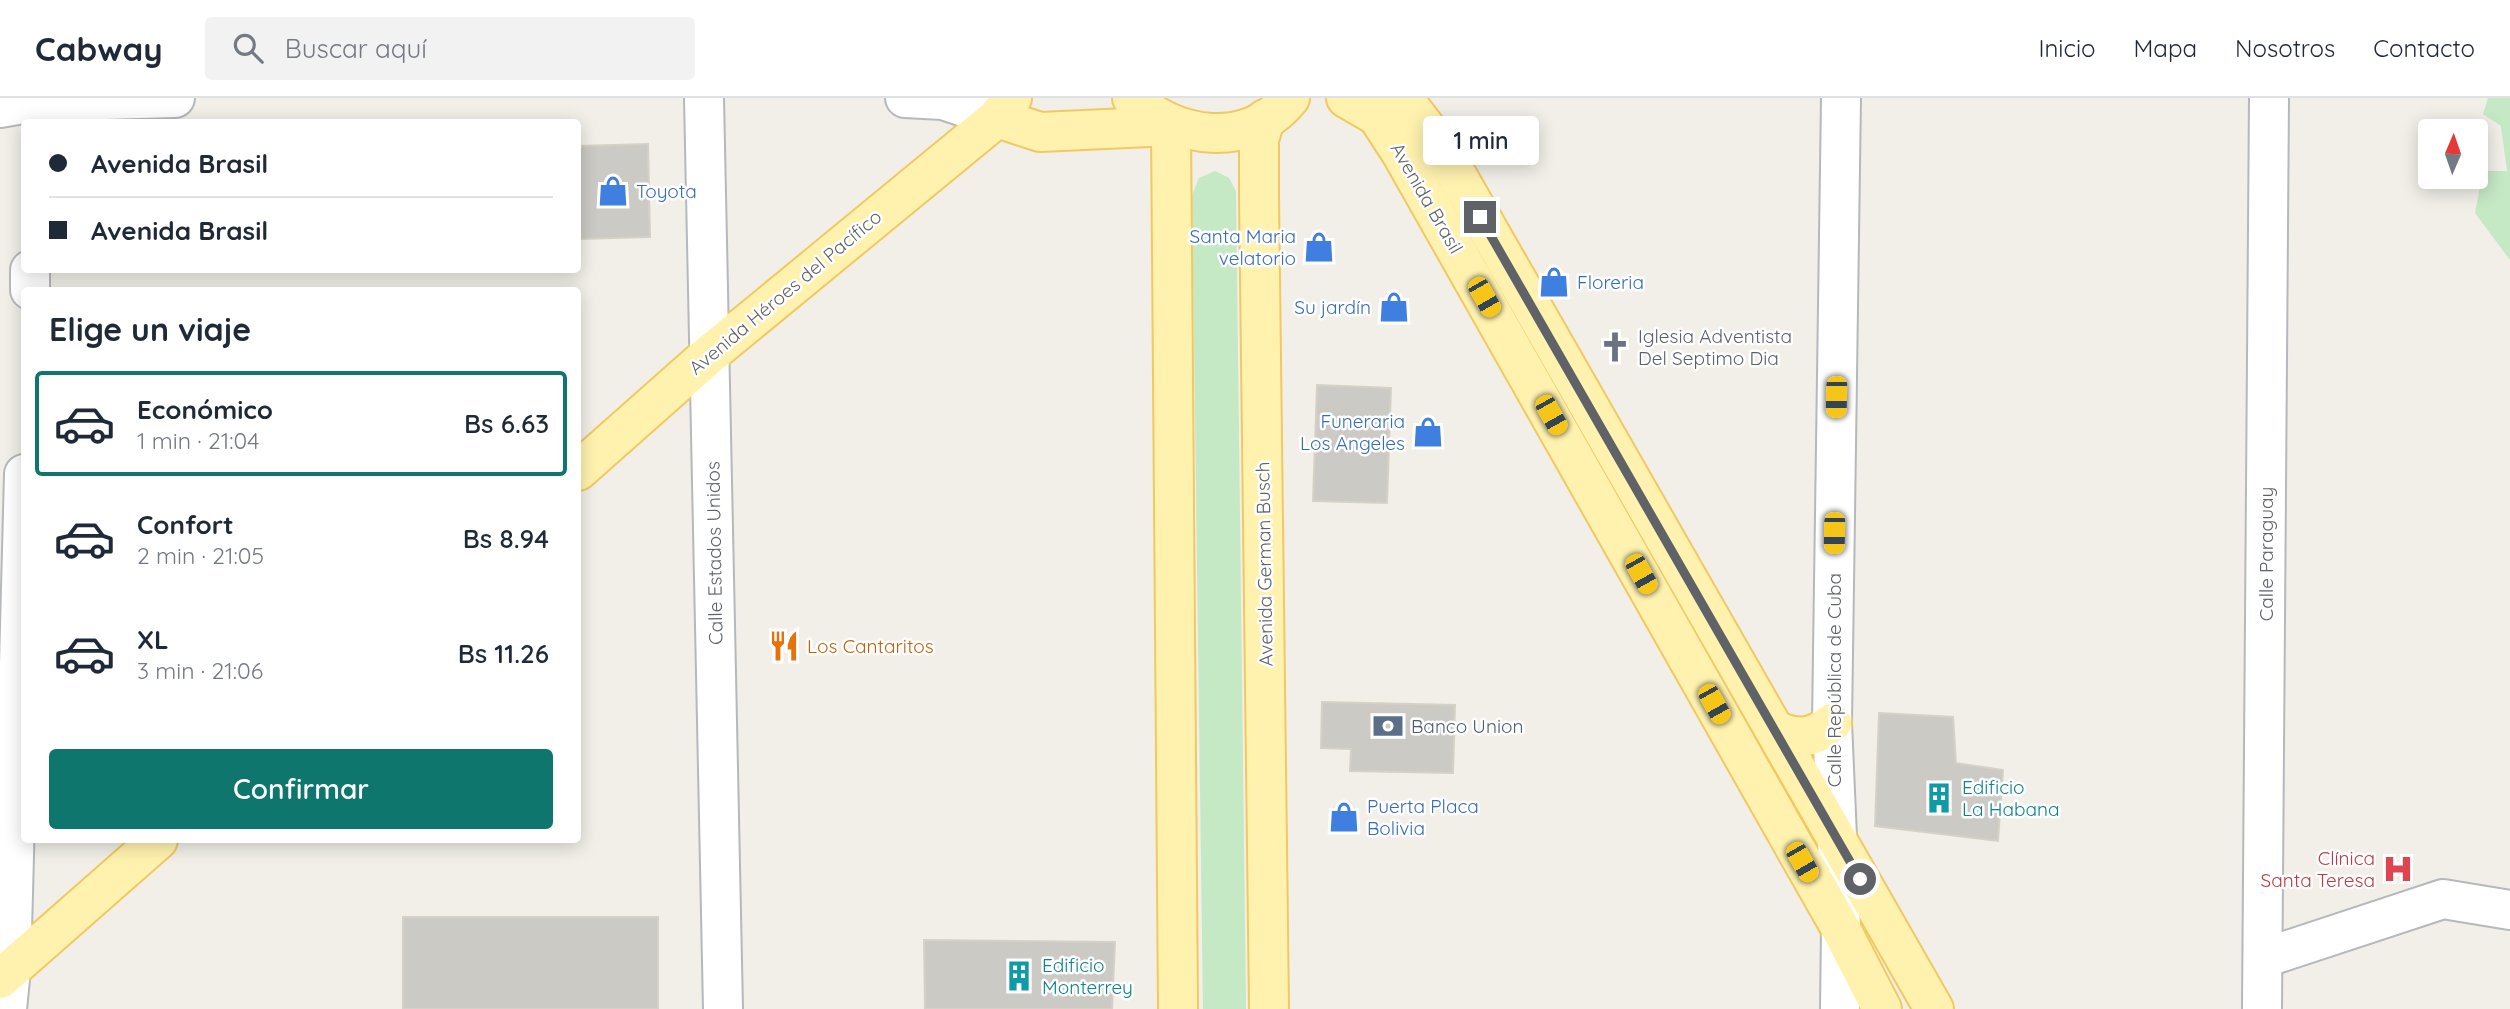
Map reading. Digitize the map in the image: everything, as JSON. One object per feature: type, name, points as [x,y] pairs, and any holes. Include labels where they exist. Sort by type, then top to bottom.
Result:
[{"type":"main road","points":[[1132,98],[1148,113],[1171,125],[1194,132],[1219,133],[1243,129],[1279,108],[1322,98]]},
{"type":"main road","name":"Avenida Brasil","points":[[1346,98],[1377,116],[1662,533],[1934,1009]]},
{"type":"main road","name":"Avenida Brasil","points":[[1403,98],[1441,149],[1542,360],[1628,553],[1840,929],[1882,1009]]},
{"type":"main road","name":"Avenida Héroes del Pacífico","points":[[581,468],[710,354],[1004,108]]},
{"type":"main road","points":[[1004,108],[1040,132],[1171,125]]},
{"type":"main road","name":"Avenida German Busch","points":[[1269,1009],[1259,140],[1279,108]]},
{"type":"main road","points":[[1171,125],[1178,1009]]},
{"type":"main road","points":[[1628,553],[1662,533]]},
{"type":"main road","points":[[1714,704],[1749,685]]},
{"type":"main road","points":[[1776,730],[1790,737],[1806,738],[1820,733],[1832,723]]},
{"type":"main road","points":[[6,974],[155,843]]},
{"type":"street","points":[[26,108],[175,98]]},
{"type":"street","name":"Calle Estados Unidos","points":[[704,98],[723,1009]]},
{"type":"street","points":[[905,98],[1004,108]]},
{"type":"street","name":"Calle República de Cuba","points":[[1840,98],[1832,723],[1840,929],[1840,1009]]},
{"type":"street","name":"Calle Paraguay","points":[[2262,1009],[2269,98]]},
{"type":"street","points":[[7,1009],[21,557]]},
{"type":"street","points":[[2264,958],[2443,899],[2510,910]]},
{"type":"green space","points":[[2488,98],[2510,98],[2510,260],[2475,213],[2480,189],[2488,189],[2488,171],[2507,171],[2501,126],[2483,114]]},
{"type":"green space","points":[[1215,171],[1229,178],[1236,191],[1246,1009],[1203,1009],[1192,195],[1199,178]]},
{"type":"building","name":"Toyota","points":[[648,144],[650,237],[581,239],[581,146]]},
{"type":"building","points":[[1317,385],[1391,388],[1387,503],[1313,501]]},
{"type":"building","name":"Banco Union","points":[[1322,702],[1455,705],[1453,773],[1350,771],[1351,749],[1321,748]]},
{"type":"building","name":"Edificio La Habana","points":[[1879,713],[1953,717],[1956,763],[2003,770],[1998,841],[1875,826]]},
{"type":"building","points":[[403,917],[658,917],[658,1009],[403,1009]]},
{"type":"building","name":"Edificio Monterrey","points":[[924,940],[1115,942],[1112,1009],[925,1009]]},
{"type":"place","name":"Toyota","points":[[613,191]]},
{"type":"place","name":"Santa Maria velatorio","points":[[1319,247]]},
{"type":"place","name":"Floreria","points":[[1554,282]]},
{"type":"place","name":"Su jardín","points":[[1394,307]]},
{"type":"place","name":"Iglesia Adventista Del Septimo Dia","points":[[1615,347]]},
{"type":"place","name":"Funeraria Los Angeles","points":[[1428,432]]},
{"type":"place","name":"Los Cantaritos","points":[[784,646]]},
{"type":"place","name":"Banco Union","points":[[1388,726]]},
{"type":"place","name":"Edificio La Habana","points":[[1939,798]]},
{"type":"place","name":"Puerta Placa Bolivia","points":[[1344,817]]},
{"type":"place","name":"Clínica Santa Teresa","points":[[2398,869]]},
{"type":"place","name":"Edificio Monterrey","points":[[1019,976]]},
{"type":"route","points":[[1480,217],[1860,879]]}]
